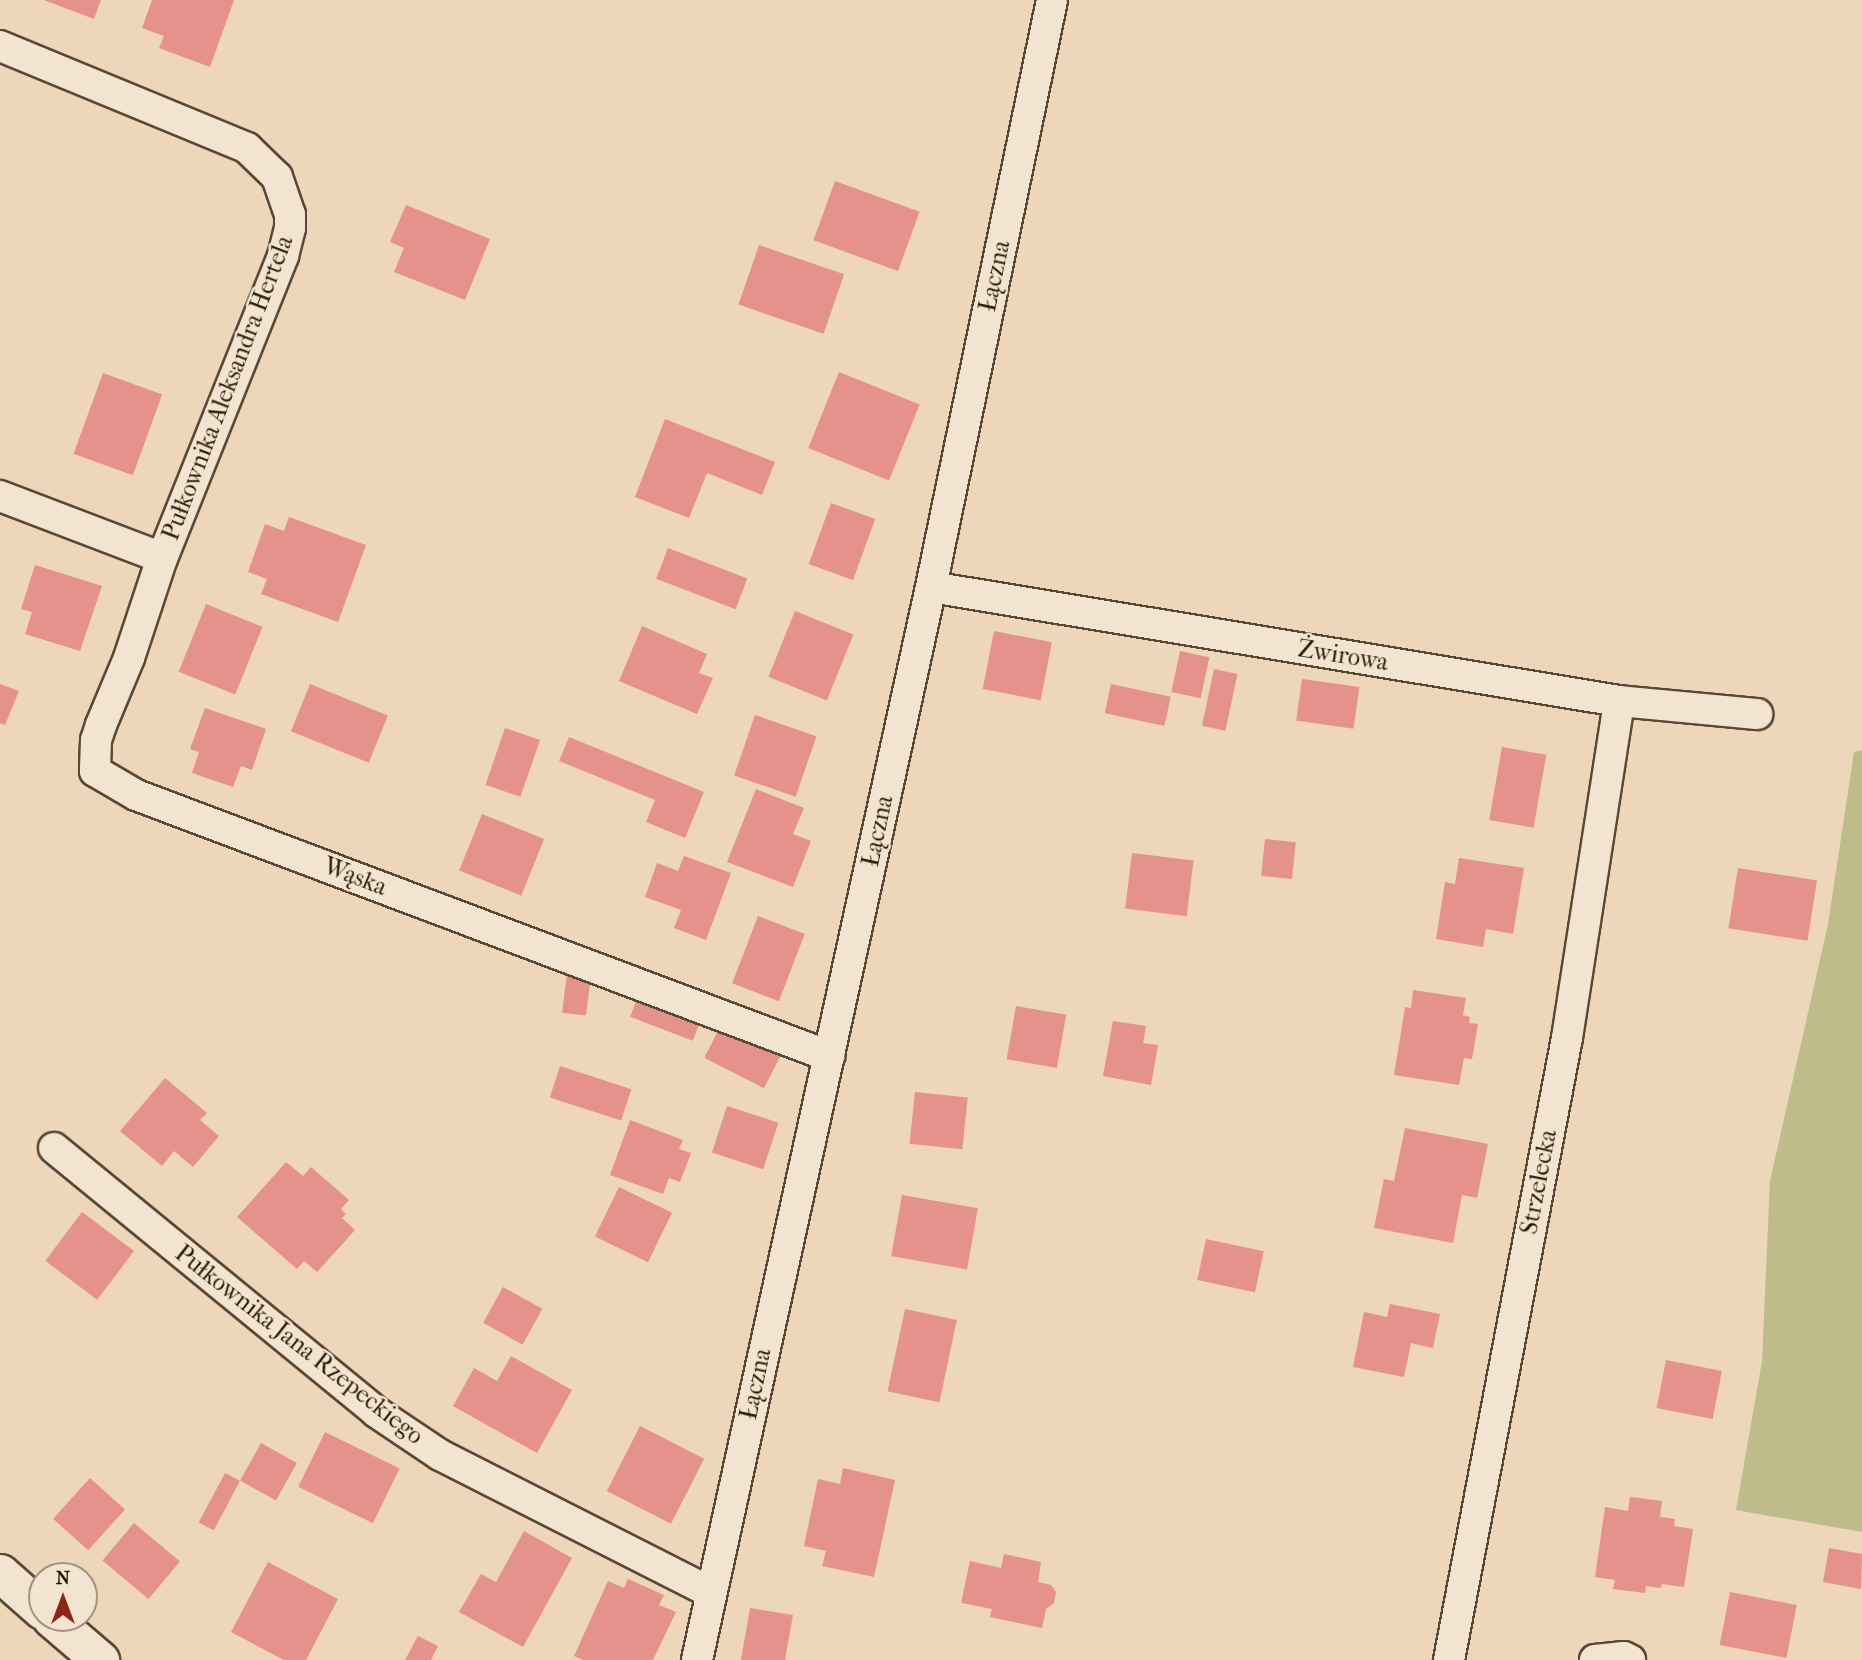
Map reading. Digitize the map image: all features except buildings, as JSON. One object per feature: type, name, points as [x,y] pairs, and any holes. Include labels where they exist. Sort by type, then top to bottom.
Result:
[{"type":"street","name":"Łączna","points":[[697,1660],[931,587],[1052,0]]},
{"type":"street","name":"Pułkownika Aleksandra Hertela","points":[[0,46],[247,148],[277,177],[290,214],[290,228],[283,256],[162,558]]},
{"type":"street","points":[[0,496],[162,558]]},
{"type":"street","name":"Wąska","points":[[162,558],[99,732],[94,771],[136,795],[828,1056]]},
{"type":"street","name":"Żwirowa","points":[[931,587],[1619,701],[1757,714]]},
{"type":"street","name":"Strzelecka","points":[[1449,1660],[1567,1038],[1619,701]]},
{"type":"street","name":"Pułkownika Jana Rzepeckiego","points":[[54,1148],[397,1426],[440,1455],[710,1592]]},
{"type":"street","points":[[0,1573],[28,1598]]},
{"type":"street","points":[[67,1632],[100,1660]]},
{"type":"street","points":[[1595,1660],[1624,1657],[1630,1660]]},
{"type":"shaded area","points":[[1862,750],[1862,1532],[1736,1510],[1762,1361],[1770,1181],[1828,924],[1854,752]]}]
